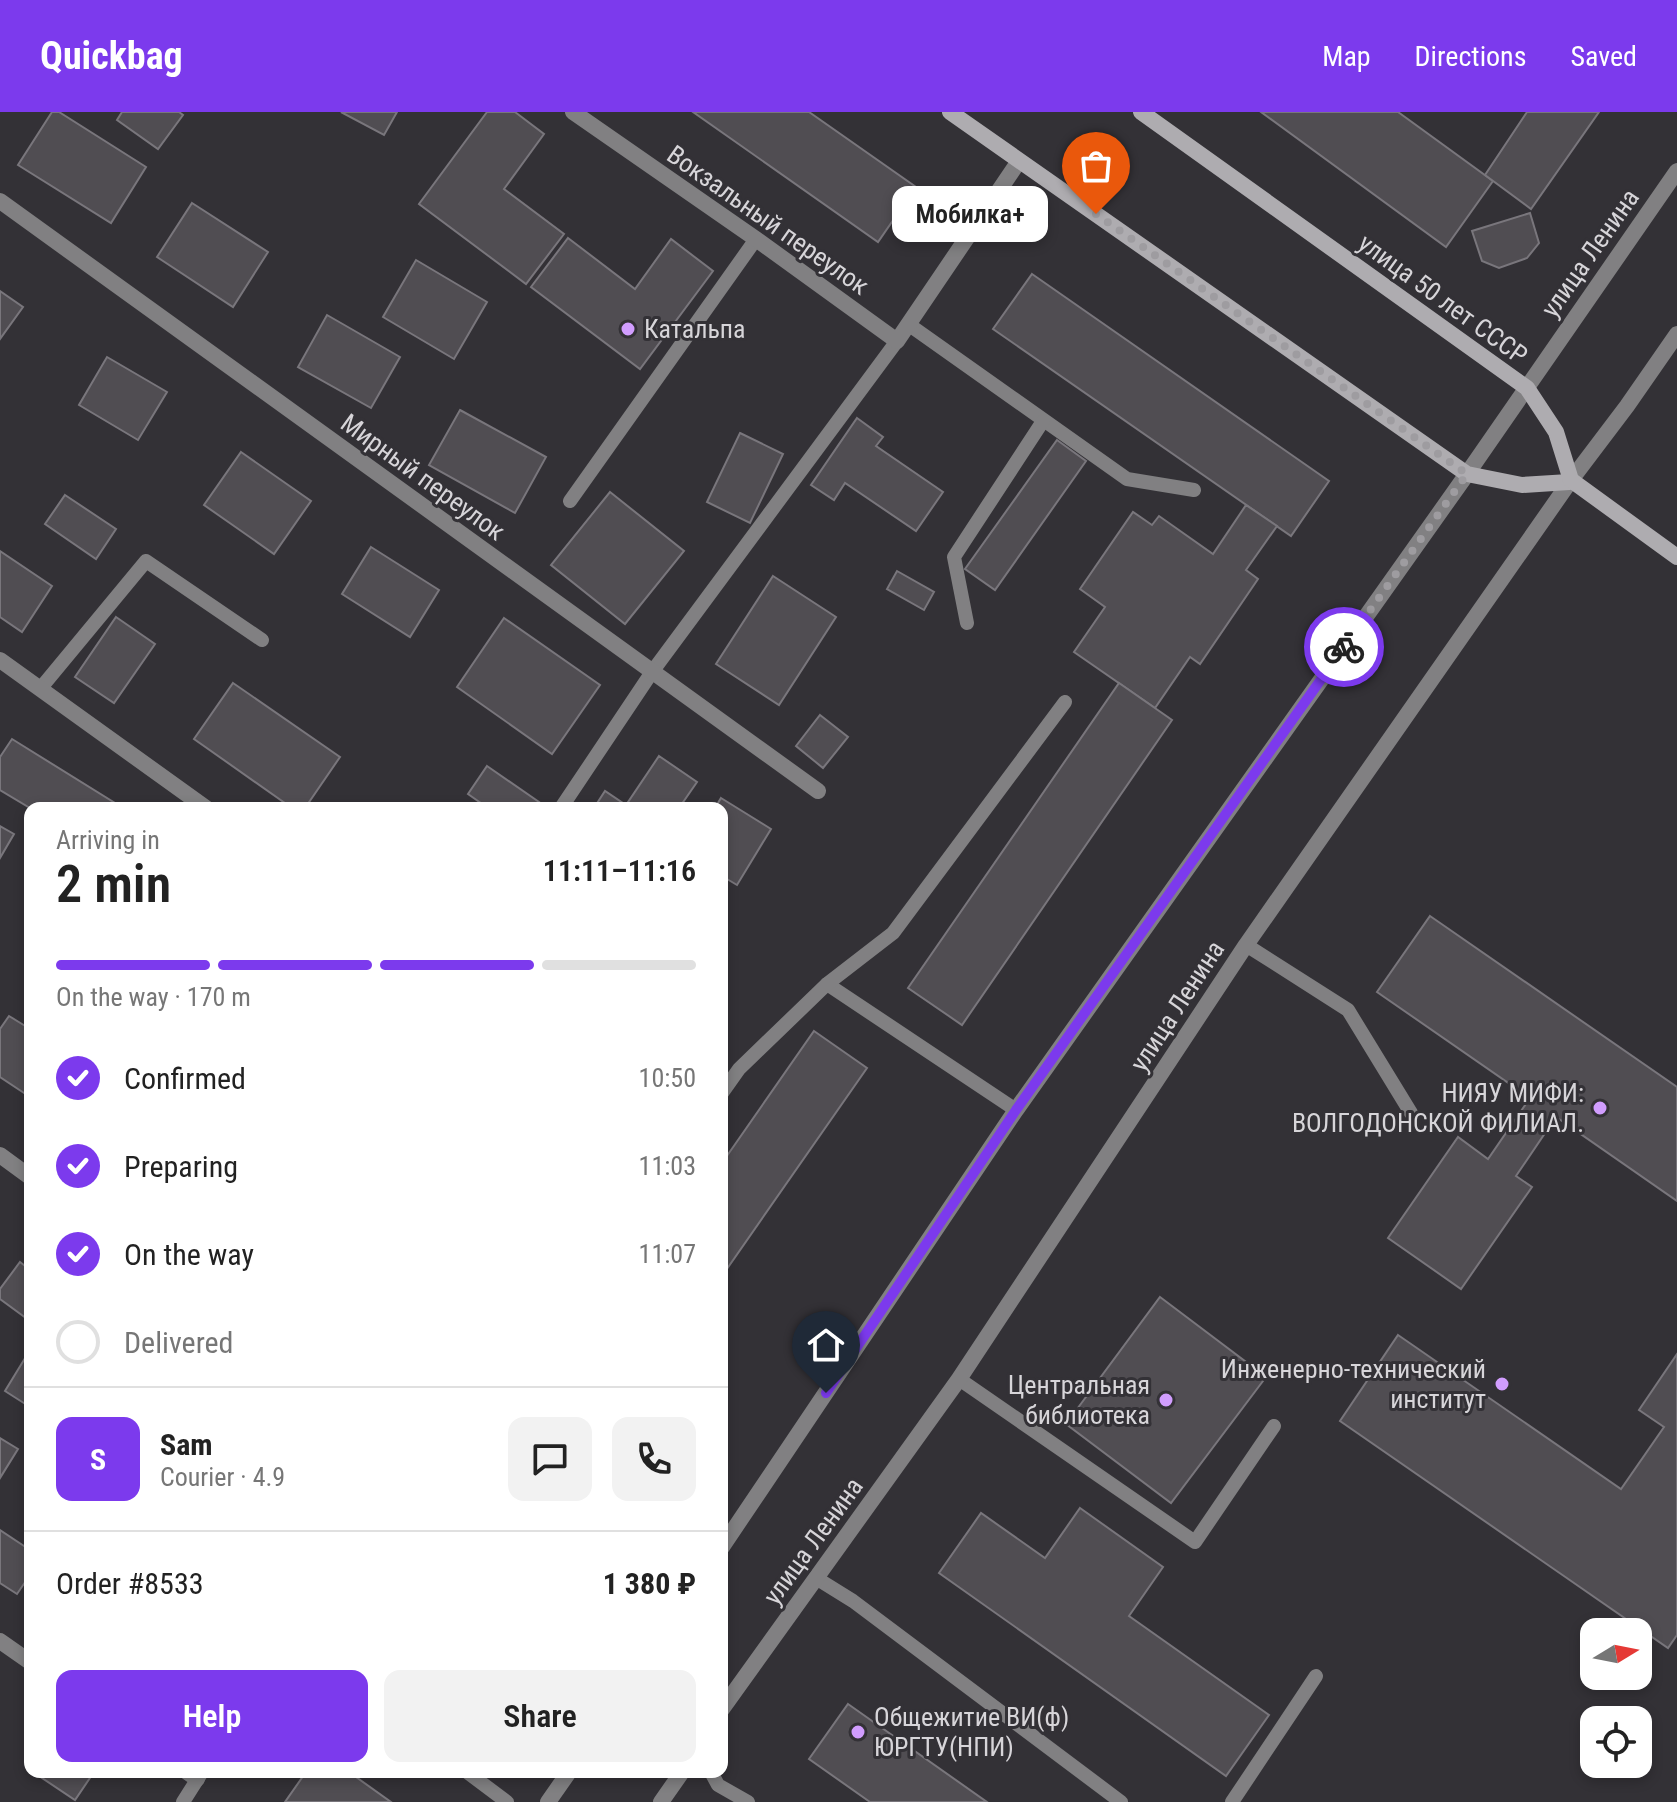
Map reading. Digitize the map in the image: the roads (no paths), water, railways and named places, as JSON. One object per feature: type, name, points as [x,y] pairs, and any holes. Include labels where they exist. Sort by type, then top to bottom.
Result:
[{"type":"street","name":"Вокзальный переулок","points":[[573,112],[897,341]]},
{"type":"street","points":[[950,112],[1467,474],[1522,485],[1570,481],[1677,557]]},
{"type":"street","name":"улица 50 лет СССР","points":[[1141,112],[1527,388],[1556,432],[1570,481]]},
{"type":"street","points":[[897,341],[1019,161]]},
{"type":"street","name":"улица Ленина","points":[[728,1538],[1016,1110],[1467,474],[1677,171]]},
{"type":"street","name":"Мирный переулок","points":[[0,201],[818,791]]},
{"type":"street","name":"улица Ленина","points":[[728,1701],[959,1379],[1246,945],[1570,481],[1677,334]]},
{"type":"street","points":[[0,660],[198,802]]},
{"type":"street","points":[[0,1155],[24,1173]]},
{"type":"street","points":[[0,1641],[24,1658]]},
{"type":"street","points":[[548,1802],[565,1778]]},
{"type":"street","points":[[661,1802],[678,1778]]},
{"type":"lane","points":[[570,501],[756,239]]},
{"type":"lane","points":[[908,324],[1127,479],[1194,490]]},
{"type":"lane","points":[[565,802],[652,672],[897,341]]},
{"type":"lane","points":[[967,623],[954,557],[1043,421]]},
{"type":"lane","points":[[40,689],[146,561],[262,640]]},
{"type":"lane","points":[[728,1085],[739,1069],[827,984],[893,933],[1065,702]]},
{"type":"lane","points":[[1246,945],[1348,1010],[1411,1113]]},
{"type":"lane","points":[[827,984],[1016,1110]]},
{"type":"lane","points":[[959,1379],[1195,1542],[1274,1426]]},
{"type":"lane","points":[[816,1578],[853,1601],[1121,1802]]},
{"type":"lane","points":[[1232,1802],[1316,1676]]},
{"type":"lane","points":[[183,1802],[193,1778]]},
{"type":"lane","points":[[475,1778],[507,1802]]},
{"type":"lane","points":[[714,1778],[718,1785],[748,1802]]},
{"type":"place","name":"Мобилка+","points":[[1096,214]]},
{"type":"place","name":"Катальпа","points":[[628,329]]},
{"type":"place","name":"НИЯУ МИФИ: ВОЛГОДОНСКОЙ ФИЛИАЛ.","points":[[1600,1108]]},
{"type":"place","name":"Инженерно-технический институт","points":[[1502,1384]]},
{"type":"place","name":"Центральная библиотека","points":[[1166,1400]]},
{"type":"place","name":"Общежитие ВИ(ф) ЮРГТУ(НПИ)","points":[[858,1732]]}]
